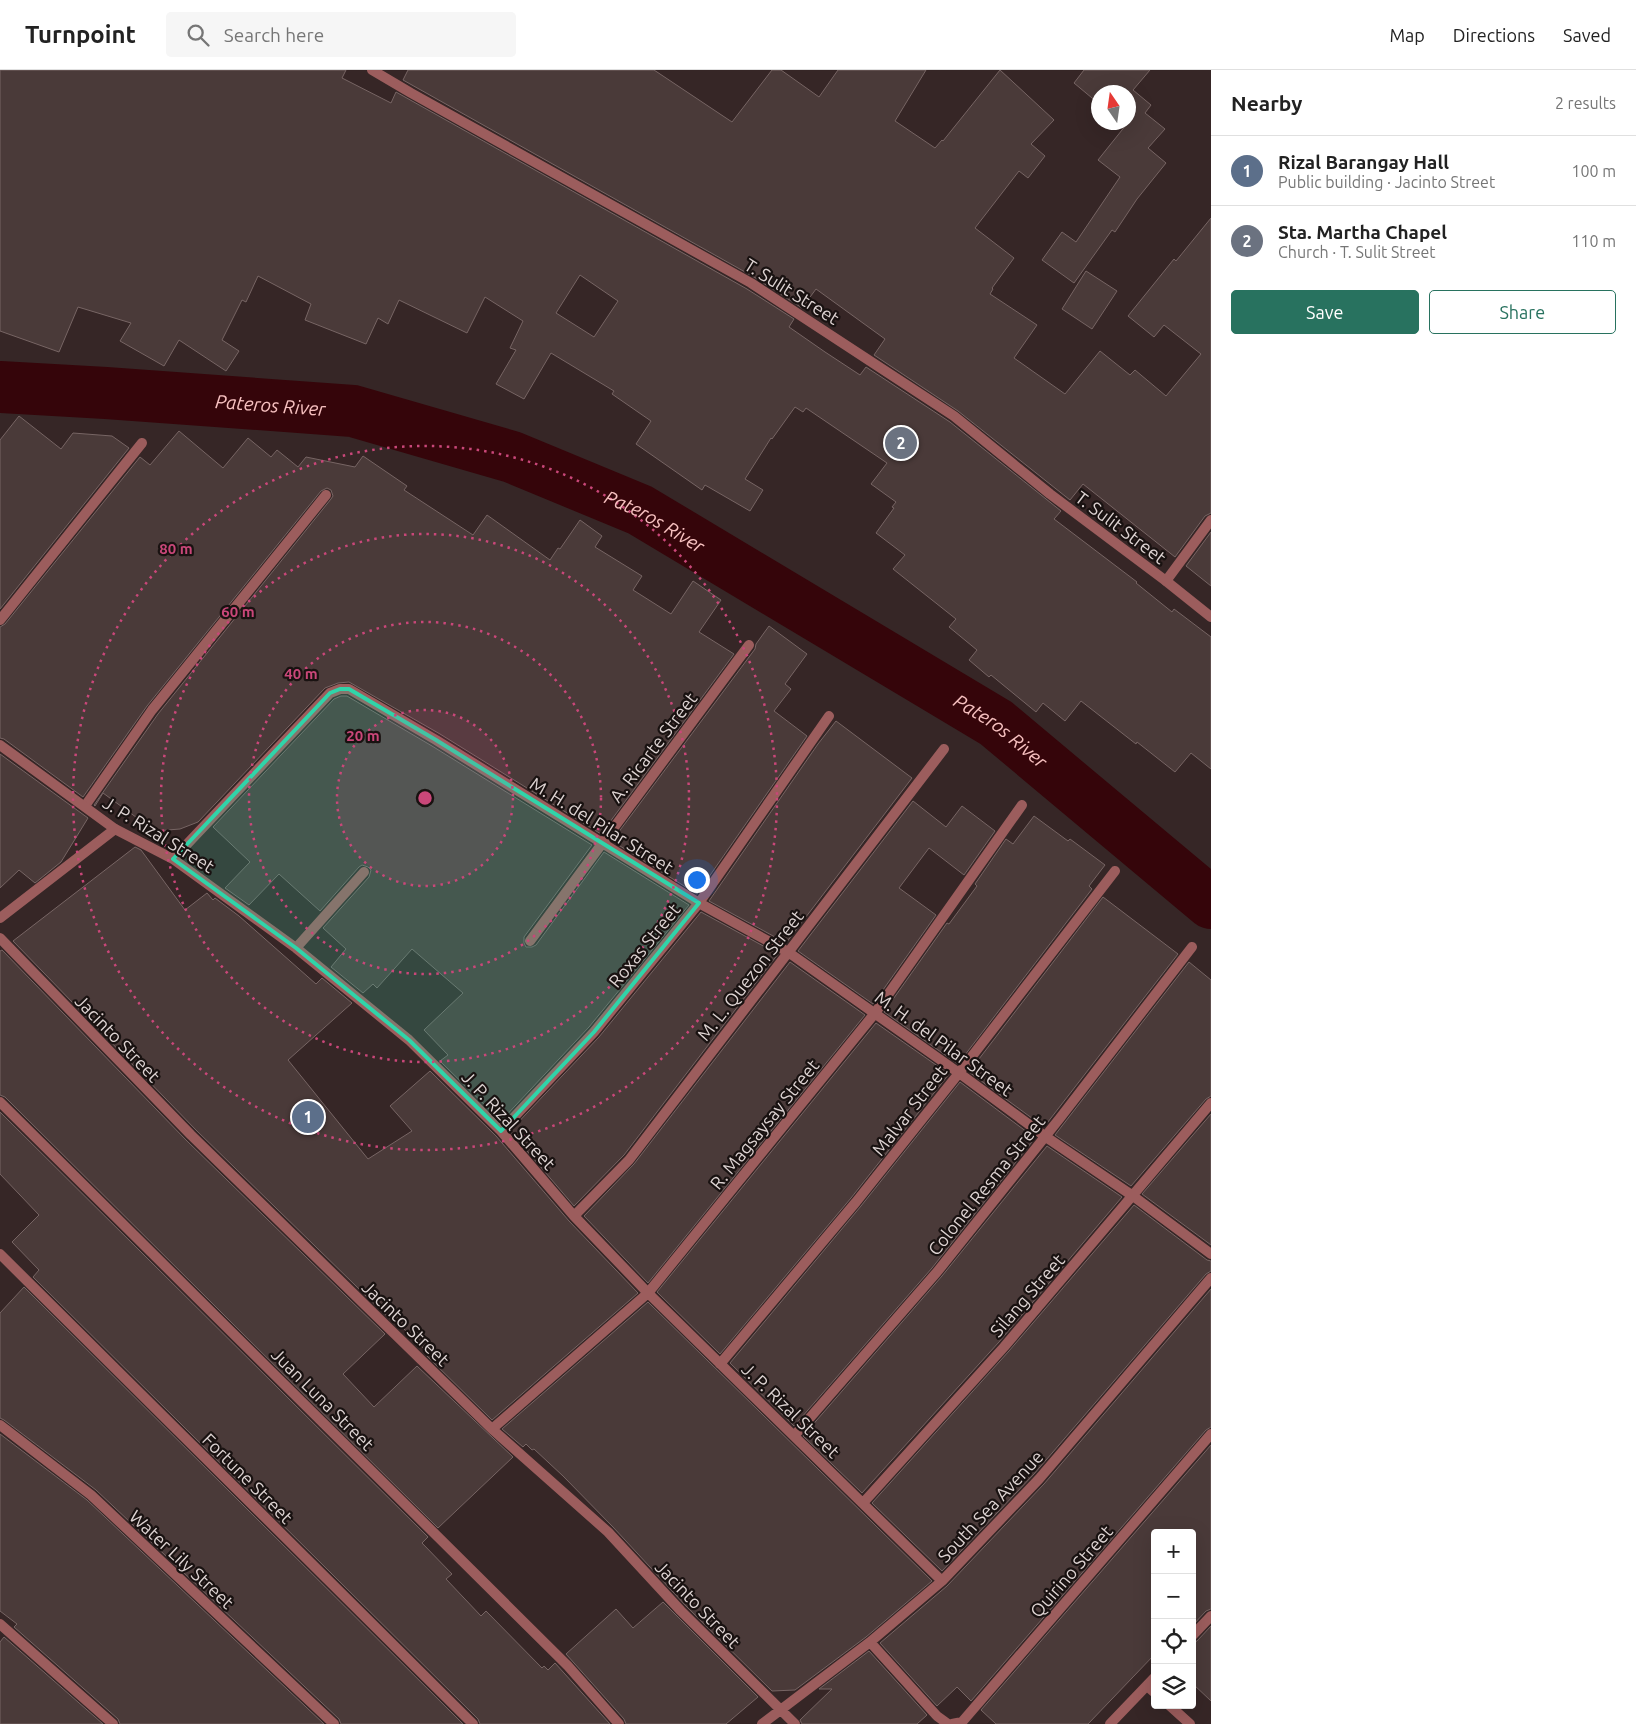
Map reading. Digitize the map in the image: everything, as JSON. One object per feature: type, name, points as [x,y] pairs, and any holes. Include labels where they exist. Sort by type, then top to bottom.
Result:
[{"type":"street","name":"T. Sulit Street","points":[[372,70],[751,282],[954,416],[1050,494],[1211,617]]},
{"type":"street","points":[[0,620],[142,443]]},
{"type":"street","points":[[85,806],[152,710],[326,495]]},
{"type":"street","points":[[1166,581],[1211,520]]},
{"type":"street","name":"A. Ricarte Street","points":[[530,941],[749,645]]},
{"type":"street","name":"M. H. del Pilar Street","points":[[173,859],[330,693],[340,689],[349,689],[436,740],[699,903],[788,952],[1046,1137],[1133,1196],[1211,1254]]},
{"type":"street","name":"Roxas Street","points":[[501,1130],[594,1032],[699,903],[829,716]]},
{"type":"street","name":"J. P. Rizal Street","points":[[0,745],[115,829],[173,859],[296,948],[409,1040],[501,1130],[574,1216],[648,1293],[942,1581]]},
{"type":"street","name":"M. L. Quezon Street","points":[[574,1216],[629,1160],[944,749]]},
{"type":"street","name":"R. Magsaysay Street","points":[[492,1429],[648,1293],[875,1013],[1022,804]]},
{"type":"street","points":[[0,918],[115,829]]},
{"type":"street","name":"Malvar Street","points":[[720,1364],[856,1202],[959,1073],[1115,870]]},
{"type":"street","points":[[296,948],[364,872]]},
{"type":"street","name":"Jacinto Street","points":[[0,938],[191,1135],[492,1429],[608,1532],[680,1611],[794,1724]]},
{"type":"street","name":"Colonel Resma Street","points":[[794,1436],[937,1272],[1046,1137],[1192,947]]},
{"type":"street","name":"Juan Luna Street","points":[[0,1102],[568,1666],[619,1724]]},
{"type":"street","name":"Silang Street","points":[[863,1503],[1004,1347],[1211,1103]]},
{"type":"street","name":"Fortune Street","points":[[0,1254],[473,1724]]},
{"type":"street","name":"South Sea Avenue","points":[[762,1724],[870,1642],[942,1581],[1039,1479],[1211,1278]]},
{"type":"street","name":"Water Lily Street","points":[[0,1425],[91,1496],[334,1724]]},
{"type":"street","name":"Quirino Street","points":[[870,1642],[937,1716],[950,1724],[962,1722],[1211,1434]]},
{"type":"street","points":[[1196,1632],[1211,1616]]},
{"type":"street","points":[[0,1624],[113,1724]]},
{"type":"street","points":[[1110,1724],[1151,1690]]},
{"type":"street","points":[[1173,1709],[1190,1724]]},
{"type":"highlighted area","points":[[340,689],[349,689],[436,740],[699,903],[594,1032],[501,1131],[409,1040],[296,948],[173,859],[330,693]]},
{"type":"building","points":[[0,70],[346,70],[342,78],[391,103],[396,92],[747,289],[794,319],[789,327],[860,375],[866,367],[950,422],[1061,511],[1054,519],[1137,582],[1172,612],[1174,609],[1211,637],[1211,769],[1191,753],[1175,772],[1081,701],[1065,721],[1043,703],[1036,712],[991,675],[989,677],[969,660],[977,650],[949,627],[956,619],[893,569],[905,555],[876,533],[894,508],[892,507],[896,502],[871,484],[887,463],[806,408],[803,412],[795,407],[771,438],[745,479],[763,490],[750,511],[705,485],[702,490],[636,444],[651,421],[612,394],[614,391],[551,353],[524,399],[496,384],[516,350],[510,348],[523,321],[485,297],[467,333],[399,300],[388,324],[378,318],[366,344],[305,320],[311,304],[258,276],[246,302],[242,300],[222,340],[239,351],[226,371],[179,340],[164,366],[120,341],[131,323],[78,307],[59,352],[0,331]],"holes":[[[580,275],[618,301],[594,337],[556,313]]]},
{"type":"building","points":[[408,70],[654,70],[732,122],[772,70],[781,70],[819,97],[838,70],[926,70],[895,121],[935,148],[943,141],[1000,70],[1054,120],[1031,144],[1045,156],[1028,178],[1019,171],[975,228],[1014,258],[992,288],[990,294],[1037,325],[1014,358],[1065,394],[1100,351],[1130,375],[1135,370],[1166,396],[1201,354],[1164,325],[1154,337],[1128,316],[1174,259],[1176,261],[1211,218],[1211,513],[1205,516],[1175,557],[1083,484],[1070,500],[958,411],[874,355],[885,339],[816,289],[802,308],[754,277],[403,80]]},
{"type":"building","points":[[1084,70],[1150,70],[1136,86],[1091,85],[1091,97],[1074,83]]},
{"type":"building","points":[[1136,92],[1151,105],[1145,113],[1165,129],[1148,148],[1166,163],[1137,199],[1115,232],[1112,230],[1074,283],[1042,260],[1062,232],[1076,242],[1120,177],[1098,160],[1122,130],[1136,130]]},
{"type":"building","points":[[1086,271],[1117,291],[1092,329],[1062,309]]},
{"type":"building","points":[[19,416],[61,449],[73,433],[112,436],[129,448],[0,609],[0,440]]},
{"type":"building","points":[[179,431],[223,468],[248,438],[271,457],[277,450],[298,467],[306,457],[355,467],[363,456],[407,486],[404,490],[473,535],[487,515],[550,560],[580,520],[602,536],[595,547],[642,576],[633,590],[671,614],[693,581],[721,600],[699,632],[734,654],[601,834],[440,734],[349,682],[338,683],[325,688],[198,822],[180,829],[155,831],[103,793],[94,805],[158,714],[331,499],[333,496],[331,490],[327,488],[321,491],[147,706],[83,797],[4,739],[0,738],[0,627],[5,624],[140,457],[150,465]]},
{"type":"building","points":[[1211,532],[1211,586],[1186,566]]},
{"type":"building","points":[[769,626],[807,654],[785,684],[791,689],[774,711],[807,736],[697,894],[612,841],[755,649],[756,644]]},
{"type":"building","points":[[347,696],[432,746],[592,845],[524,937],[526,947],[536,945],[604,852],[689,905],[589,1027],[501,1121],[440,1061],[448,1055],[424,1030],[463,993],[412,949],[377,988],[373,984],[363,993],[331,967],[346,949],[323,928],[369,877],[371,870],[368,867],[362,865],[359,867],[320,911],[279,874],[249,905],[225,888],[250,862],[213,827],[334,699]]},
{"type":"building","points":[[836,721],[912,778],[786,943],[709,901]]},
{"type":"building","points":[[0,754],[88,818],[61,862],[35,883],[19,870],[0,888]]},
{"type":"building","points":[[913,801],[946,827],[962,806],[995,831],[964,875],[929,848],[899,888],[936,915],[873,1004],[798,951]]},
{"type":"building","points":[[1034,816],[1068,841],[1070,839],[1105,865],[1089,886],[1092,889],[958,1064],[884,1012],[947,923],[949,924],[977,886],[975,884],[1006,839],[1013,844]]},
{"type":"building","points":[[135,847],[141,850],[185,910],[207,893],[213,900],[215,898],[239,916],[316,984],[322,978],[352,1003],[288,1060],[368,1159],[412,1131],[390,1106],[430,1071],[496,1136],[569,1221],[638,1293],[492,1420],[427,1356],[429,1354],[397,1322],[395,1324],[196,1130],[13,941]]},
{"type":"building","points":[[1103,897],[1178,954],[1044,1127],[969,1072]]},
{"type":"building","points":[[701,912],[778,954],[624,1155],[574,1206],[510,1131],[599,1037]]},
{"type":"building","points":[[2,950],[186,1140],[385,1334],[343,1374],[374,1407],[417,1366],[513,1457],[438,1528],[5,1097],[0,1095],[0,951]]},
{"type":"building","points":[[790,962],[865,1015],[648,1283],[584,1216],[634,1164]]},
{"type":"building","points":[[1189,962],[1211,980],[1211,1096],[1206,1099],[1131,1186],[1055,1135]]},
{"type":"building","points":[[876,1023],[949,1074],[851,1198],[720,1354],[657,1292]]},
{"type":"building","points":[[960,1082],[1035,1138],[932,1268],[794,1426],[730,1363],[861,1206]]},
{"type":"building","points":[[0,1112],[428,1537],[422,1543],[452,1574],[446,1579],[481,1616],[486,1611],[542,1668],[544,1666],[548,1670],[555,1663],[610,1724],[480,1724],[478,1719],[33,1277],[39,1270],[12,1242],[39,1215],[0,1174]]},
{"type":"building","points":[[1211,1114],[1211,1245],[1142,1194]]},
{"type":"building","points":[[1047,1146],[1122,1197],[999,1342],[862,1493],[803,1436],[942,1276]]},
{"type":"building","points":[[1134,1205],[1207,1260],[1211,1261],[1211,1271],[1206,1274],[1034,1474],[942,1571],[872,1503],[1009,1351]]},
{"type":"building","points":[[24,1287],[463,1724],[341,1724],[339,1719],[96,1490],[0,1418],[0,1313]]},
{"type":"building","points":[[1211,1289],[1211,1427],[1206,1430],[971,1701],[957,1687],[937,1706],[880,1643],[947,1586],[1044,1484]]},
{"type":"building","points":[[648,1302],[932,1581],[866,1637],[795,1690],[772,1691],[686,1606],[563,1476],[534,1449],[532,1450],[526,1444],[523,1447],[502,1429]]},
{"type":"building","points":[[0,1434],[87,1500],[324,1724],[120,1724],[118,1719],[14,1627],[17,1624],[0,1611]]},
{"type":"building","points":[[1211,1445],[1211,1609],[1206,1611],[1196,1622],[1196,1529],[1151,1529],[1151,1658],[1088,1724],[996,1724],[981,1710]]},
{"type":"building","points":[[663,1602],[758,1697],[726,1724],[626,1724],[624,1719],[566,1654],[616,1609],[633,1628]]},
{"type":"building","points":[[1211,1626],[1211,1701],[1196,1687],[1197,1641]]},
{"type":"building","points":[[4,1637],[103,1724],[0,1724],[0,1642]]},
{"type":"building","points":[[869,1651],[927,1715],[917,1724],[802,1724],[800,1720],[832,1689],[819,1689]]},
{"type":"waterway","name":"Pateros River","points":[[0,387],[353,411],[512,457],[640,510],[996,723],[1211,903]]},
{"type":"place","name":"Sta. Martha Chapel","points":[[901,443]]},
{"type":"place","name":"Rizal Barangay Hall","points":[[308,1117]]}]
